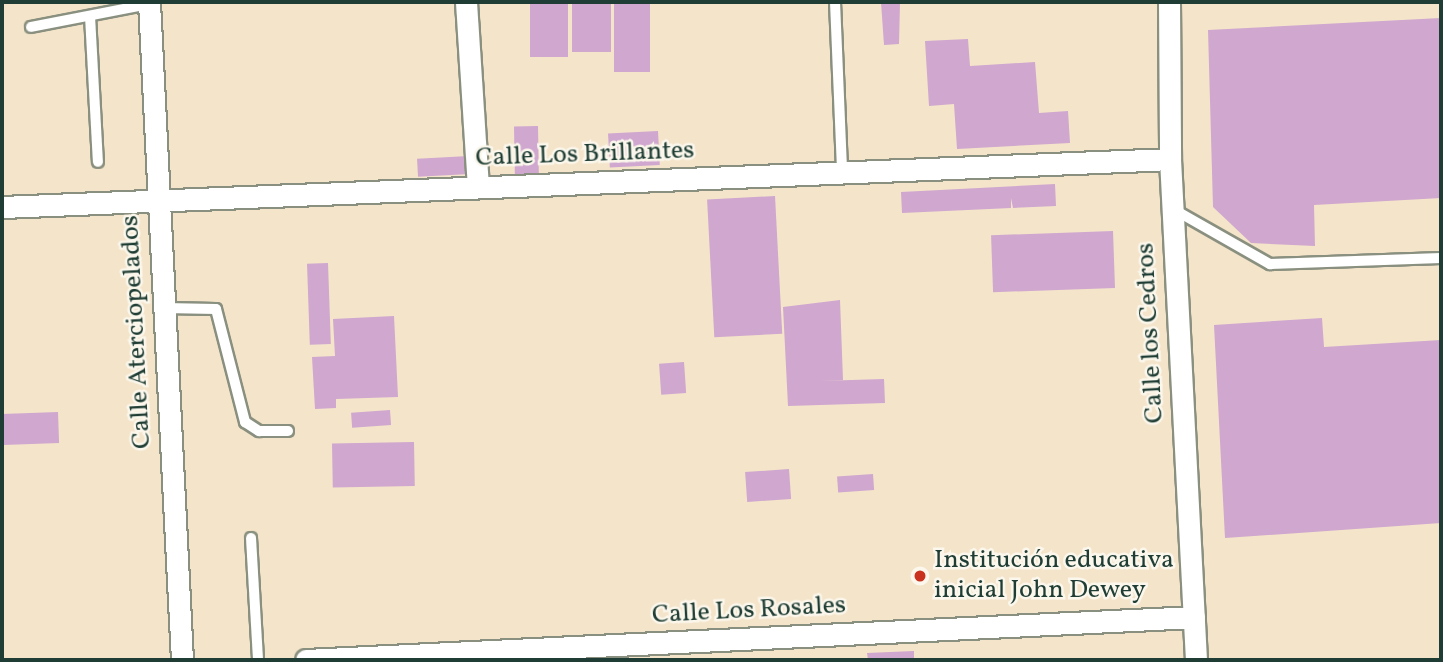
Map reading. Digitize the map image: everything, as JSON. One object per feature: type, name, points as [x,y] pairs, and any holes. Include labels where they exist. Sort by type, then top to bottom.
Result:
[{"type":"street","points":[[466,2],[478,187]]},
{"type":"street","name":"Calle los Cedros","points":[[1169,2],[1170,159],[1196,660]]},
{"type":"street","name":"Calle Aterciopelados","points":[[149,3],[182,660]]},
{"type":"street","name":"Calle Los Brillantes","points":[[2,207],[1170,159]]},
{"type":"street","name":"Calle Los Rosales","points":[[306,660],[1194,617]]},
{"type":"lane","points":[[835,2],[842,173]]},
{"type":"lane","points":[[31,27],[149,3]]},
{"type":"lane","points":[[90,16],[98,162]]},
{"type":"lane","points":[[1173,209],[1270,264],[1441,258]]},
{"type":"lane","points":[[164,308],[216,309],[245,422],[259,431],[288,430]]},
{"type":"lane","points":[[251,538],[258,660]]},
{"type":"building","points":[[530,2],[568,2],[568,57],[530,57]]},
{"type":"building","points":[[572,2],[611,2],[611,52],[572,52]]},
{"type":"building","points":[[614,2],[650,2],[650,72],[614,72]]},
{"type":"building","points":[[881,2],[900,2],[899,44],[884,45]]},
{"type":"building","points":[[1441,18],[1441,198],[1314,205],[1315,246],[1251,243],[1213,207],[1208,30]]},
{"type":"building","points":[[968,39],[970,66],[1035,62],[1039,113],[1068,111],[1070,143],[957,149],[954,104],[929,106],[925,41]]},
{"type":"building","points":[[514,126],[538,126],[539,177],[515,177]]},
{"type":"building","points":[[658,131],[660,165],[610,168],[608,134]]},
{"type":"building","points":[[469,156],[470,174],[418,177],[417,159]]},
{"type":"building","points":[[1055,184],[1056,206],[1013,208],[1011,198],[1011,208],[902,213],[901,192]]},
{"type":"building","points":[[775,196],[782,334],[714,337],[707,200]]},
{"type":"building","points":[[1113,231],[1115,288],[993,292],[991,235]]},
{"type":"building","points":[[328,263],[331,344],[310,345],[307,264]]},
{"type":"building","points":[[840,300],[843,380],[819,381],[884,379],[885,403],[788,406],[783,307]]},
{"type":"building","points":[[394,316],[398,397],[336,399],[336,408],[315,409],[312,357],[335,356],[333,319]]},
{"type":"building","points":[[1322,318],[1324,347],[1441,340],[1441,523],[1225,538],[1214,325]]},
{"type":"building","points":[[684,362],[686,393],[661,395],[659,364]]},
{"type":"building","points":[[390,410],[391,425],[352,428],[351,413]]},
{"type":"building","points":[[58,412],[59,443],[3,445],[2,414]]},
{"type":"building","points":[[414,442],[415,486],[333,487],[332,443]]},
{"type":"building","points":[[789,469],[791,499],[747,502],[745,472]]},
{"type":"building","points":[[873,474],[874,490],[838,492],[837,477]]},
{"type":"building","points":[[914,651],[914,660],[868,660],[867,653]]},
{"type":"place","name":"Institución educativa inicial John Dewey","points":[[920,576]]}]
